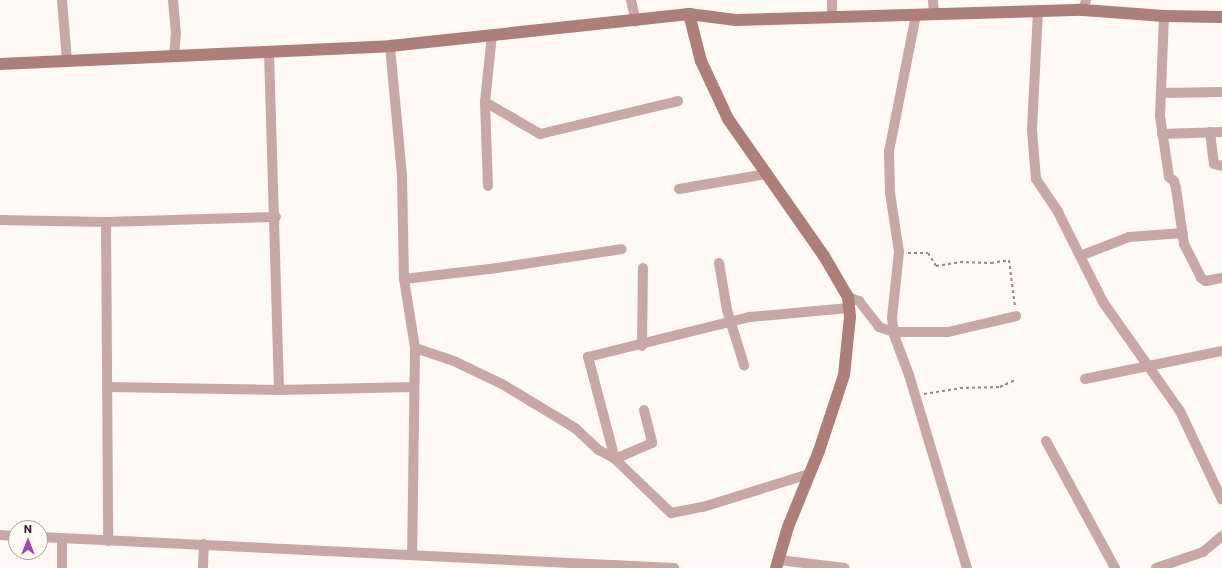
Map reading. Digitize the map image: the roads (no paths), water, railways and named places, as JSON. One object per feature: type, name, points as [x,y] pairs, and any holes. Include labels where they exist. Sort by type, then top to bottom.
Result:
[{"type":"street","points":[[62,0],[67,61]]},
{"type":"street","points":[[173,0],[176,32],[174,56]]},
{"type":"street","points":[[631,0],[636,21]]},
{"type":"street","points":[[832,0],[832,17]]},
{"type":"street","points":[[933,0],[934,14]]},
{"type":"street","points":[[0,64],[390,46],[636,21],[689,14],[736,20],[1038,11],[1085,5],[1164,16],[1222,17]]},
{"type":"street","points":[[1038,11],[1032,130],[1036,179],[1058,212],[1103,302],[1149,365],[1180,411],[1222,500]]},
{"type":"street","points":[[689,14],[702,61],[728,119],[824,256],[849,302],[849,343],[844,375],[809,474],[788,527],[777,564],[794,565],[809,562],[845,568]]},
{"type":"street","points":[[916,15],[889,151],[890,193],[899,252],[893,303],[894,332],[967,568]]},
{"type":"street","points":[[1164,16],[1161,93],[1162,134],[1168,177],[1174,181],[1176,188],[1187,250],[1202,280],[1222,278]]},
{"type":"street","points":[[488,186],[485,102],[492,35]]},
{"type":"street","points":[[390,46],[402,176],[404,279],[415,348],[412,555]]},
{"type":"street","points":[[269,52],[276,217],[279,390]]},
{"type":"street","points":[[1161,93],[1222,92]]},
{"type":"street","points":[[485,102],[540,134],[678,101]]},
{"type":"street","points":[[1210,132],[1214,164],[1222,166]]},
{"type":"street","points":[[1162,134],[1222,132]]},
{"type":"street","points":[[679,189],[766,174]]},
{"type":"street","points":[[0,220],[106,222],[276,217]]},
{"type":"street","points":[[106,222],[108,541]]},
{"type":"street","points":[[1080,256],[1129,237],[1183,233]]},
{"type":"street","points":[[404,279],[497,268],[622,249]]},
{"type":"street","points":[[719,263],[727,310],[744,365]]},
{"type":"street","points":[[642,346],[643,268]]},
{"type":"street","points":[[615,459],[588,357],[642,346],[731,320],[859,301],[879,327],[894,332],[948,332],[1016,316]]},
{"type":"street","points":[[415,348],[454,361],[502,384],[576,428],[600,450],[615,459],[672,513],[703,507],[809,474]]},
{"type":"street","points":[[1085,379],[1222,351]]},
{"type":"street","points":[[107,387],[279,390],[414,387]]},
{"type":"street","points":[[615,459],[652,444],[644,410]]},
{"type":"street","points":[[1046,441],[1115,568]]},
{"type":"street","points":[[1156,568],[1203,552],[1222,536]]},
{"type":"street","points":[[48,537],[204,544],[623,567],[674,568]]},
{"type":"street","points":[[62,538],[62,568]]},
{"type":"street","points":[[203,568],[204,544]]}]
